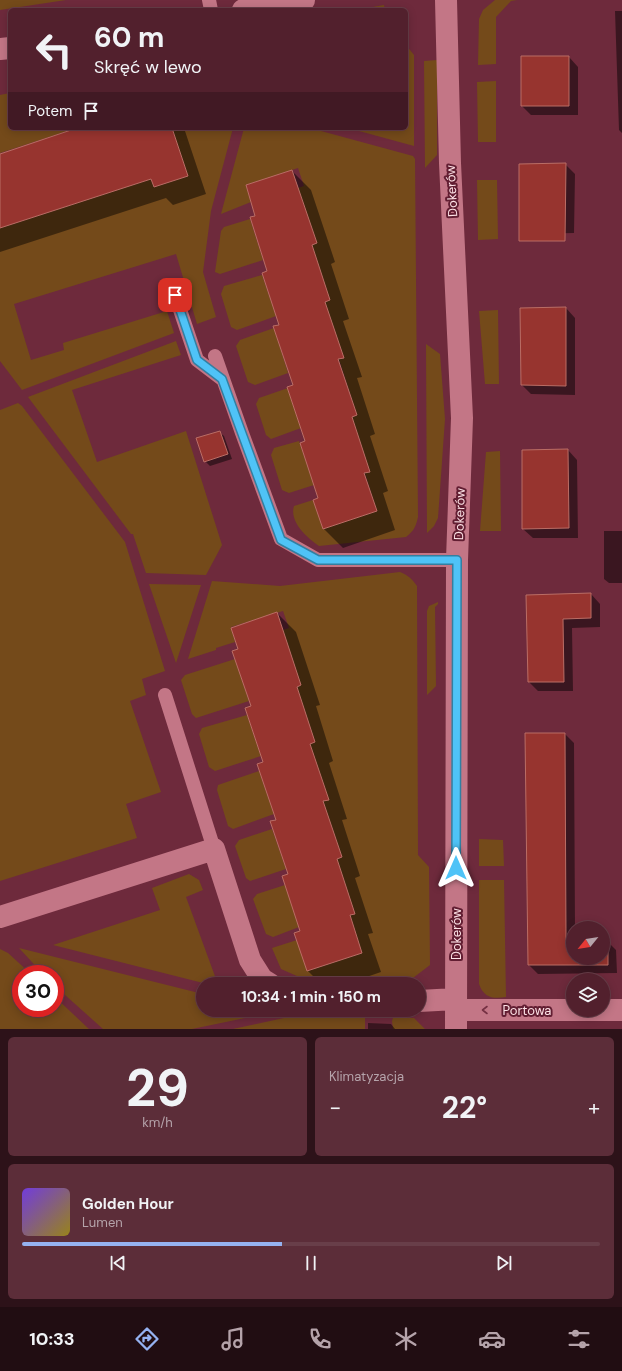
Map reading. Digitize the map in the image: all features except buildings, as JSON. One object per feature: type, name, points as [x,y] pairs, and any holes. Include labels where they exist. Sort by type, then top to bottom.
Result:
[{"type":"street","points":[[256,8],[304,0]]},
{"type":"street","name":"Dokerów","points":[[446,0],[450,163],[462,418],[457,560],[456,1013]]},
{"type":"street","points":[[0,916],[214,849],[250,960],[261,977]]},
{"type":"street","name":"Portowa","points":[[426,1004],[456,1013],[622,1010]]},
{"type":"lane","points":[[175,295],[197,360],[222,379]]},
{"type":"lane","points":[[215,356],[281,540],[318,560],[457,560]]},
{"type":"lane","points":[[165,695],[214,849]]},
{"type":"shaded area","points":[[0,0],[66,0],[8,8],[0,10]]},
{"type":"shaded area","points":[[495,0],[517,0],[511,1],[496,17],[496,64],[478,65],[479,19],[483,10]]},
{"type":"shaded area","points":[[384,5],[385,8],[367,8]]},
{"type":"shaded area","points":[[408,48],[414,55],[414,146],[355,130],[408,130]]},
{"type":"shaded area","points":[[437,60],[437,155],[425,168],[424,61]]},
{"type":"shaded area","points":[[496,81],[496,142],[478,142],[477,82]]},
{"type":"shaded area","points":[[8,93],[8,130],[71,130],[0,153],[0,95]]},
{"type":"shaded area","points":[[173,130],[232,130],[211,211],[203,272],[216,317],[197,324],[176,254],[14,304],[31,360],[64,350],[63,343],[167,311],[174,333],[22,390],[0,361],[0,228],[151,179],[154,187],[188,176]]},
{"type":"shaded area","points":[[243,130],[317,130],[413,156],[415,159],[418,517],[411,533],[406,537],[319,546],[304,534],[294,518],[294,506],[313,500],[323,529],[377,511],[365,473],[370,472],[352,417],[357,415],[339,359],[343,358],[325,302],[330,300],[312,245],[317,243],[298,188],[304,186],[298,168],[246,185],[251,202],[221,214]]},
{"type":"shaded area","points":[[477,180],[497,180],[498,239],[478,240]]},
{"type":"shaded area","points":[[250,219],[263,260],[220,274],[215,272],[221,231],[224,227]]},
{"type":"shaded area","points":[[262,275],[276,316],[237,330],[231,327],[221,294],[224,286]]},
{"type":"shaded area","points":[[498,310],[499,384],[485,384],[479,311]]},
{"type":"shaded area","points":[[274,328],[288,373],[255,385],[248,382],[236,346],[240,340]]},
{"type":"shaded area","points":[[176,341],[181,355],[72,390],[97,462],[186,431],[222,545],[206,575],[146,573],[133,534],[131,534],[28,397]]},
{"type":"shaded area","points":[[426,344],[440,354],[445,419],[438,518],[434,526],[427,533]]},
{"type":"shaded area","points":[[288,388],[301,428],[271,439],[266,435],[256,404],[259,398]]},
{"type":"shaded area","points":[[18,403],[22,406],[125,542],[165,671],[142,679],[146,695],[130,701],[161,792],[126,804],[137,838],[0,881],[0,410]]},
{"type":"shaded area","points":[[299,441],[314,485],[289,493],[282,490],[271,455],[274,448]]},
{"type":"shaded area","points":[[500,451],[501,531],[480,531],[486,452]]},
{"type":"shaded area","points":[[400,572],[410,578],[417,586],[418,855],[429,867],[430,965],[414,977],[299,977],[281,969],[272,948],[297,940],[308,971],[362,953],[350,915],[355,914],[337,859],[342,857],[323,801],[328,800],[310,744],[315,742],[297,687],[301,685],[283,630],[289,628],[283,611],[231,627],[235,642],[188,659],[212,581],[280,586]]},
{"type":"shaded area","points":[[149,584],[201,585],[176,663]]},
{"type":"shaded area","points":[[438,602],[435,607],[436,686],[427,695],[427,611],[429,606]]},
{"type":"shaded area","points":[[235,659],[249,701],[196,718],[192,714],[181,680],[185,675]]},
{"type":"shaded area","points":[[247,715],[261,756],[215,771],[209,767],[199,734],[202,728]]},
{"type":"shaded area","points":[[259,771],[274,814],[233,829],[228,826],[217,790],[218,785]]},
{"type":"shaded area","points":[[272,829],[286,869],[250,881],[246,878],[235,846],[239,840]]},
{"type":"shaded area","points":[[479,839],[503,840],[504,866],[479,866]]},
{"type":"shaded area","points":[[189,874],[199,880],[203,890],[186,897],[215,977],[196,977],[196,981],[53,945],[160,910],[152,888]]},
{"type":"shaded area","points":[[479,880],[504,880],[506,997],[497,998],[486,995],[479,984]]},
{"type":"shaded area","points":[[285,885],[299,927],[273,937],[266,934],[253,899],[257,894]]},
{"type":"shaded area","points":[[19,948],[196,992],[196,1017],[250,1017],[192,1029],[103,1029],[64,994],[64,965],[35,965]]},
{"type":"shaded area","points":[[0,949],[8,953],[21,965],[12,965],[12,1017],[64,1017],[64,1005],[89,1029],[0,1029]]},
{"type":"shaded area","points":[[288,1017],[365,1017],[365,1029],[233,1029]]},
{"type":"shaded area","points":[[393,1018],[414,1018],[425,1029],[393,1029]]},
{"type":"route","points":[[175,295],[197,360],[222,379],[281,540],[318,560],[457,560],[456,868]]}]
